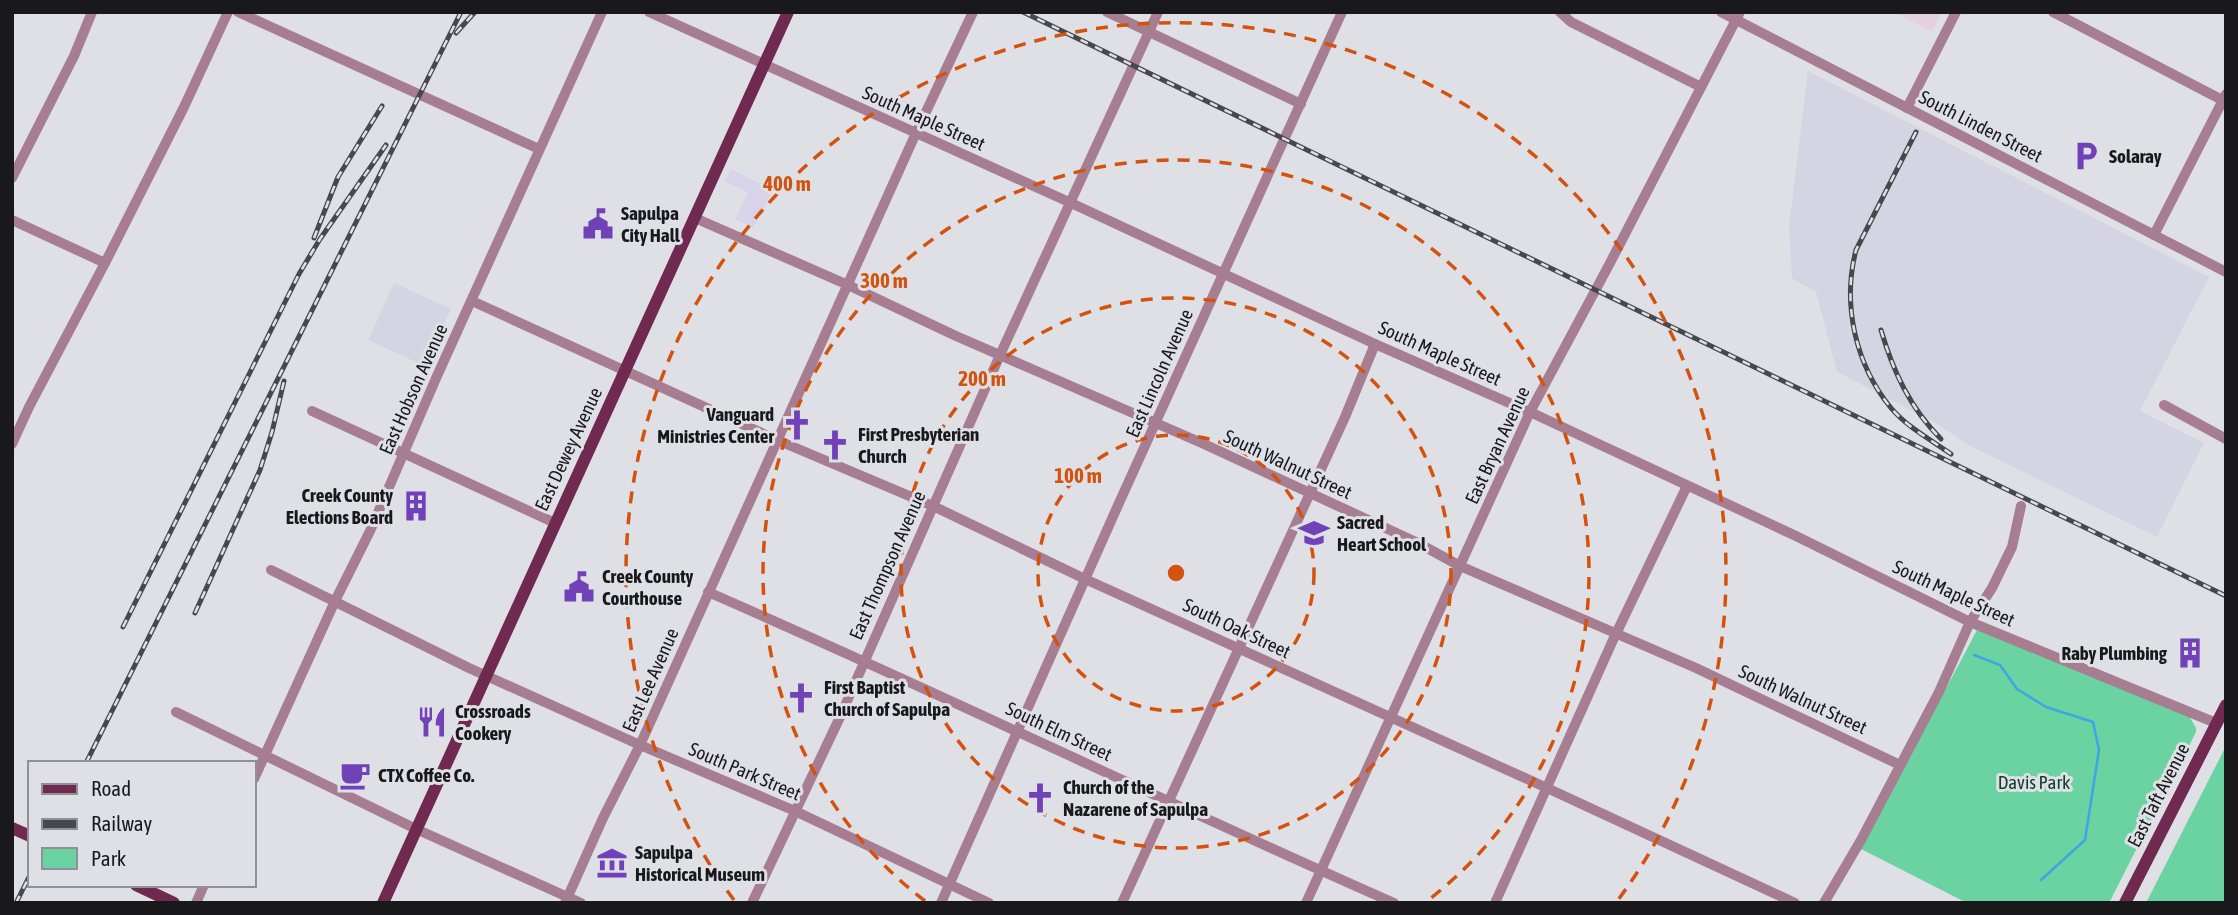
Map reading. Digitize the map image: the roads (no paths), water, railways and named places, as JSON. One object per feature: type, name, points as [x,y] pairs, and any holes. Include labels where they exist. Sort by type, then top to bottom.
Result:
[{"type":"main road","name":"East Dewey Avenue","points":[[383,903],[789,12]]},
{"type":"main road","name":"East Taft Avenue","points":[[2125,903],[2226,705]]},
{"type":"main road","points":[[12,828],[28,835]]},
{"type":"main road","points":[[140,887],[174,903]]},
{"type":"street","points":[[13,173],[74,56],[92,12]]},
{"type":"street","points":[[12,444],[184,107],[229,12]]},
{"type":"street","points":[[238,12],[540,149]]},
{"type":"street","name":"East Hobson Avenue","points":[[256,774],[370,531],[603,12]]},
{"type":"street","name":"South Maple Street","points":[[649,12],[1375,344],[1530,412],[1796,536],[1970,622],[2216,723]]},
{"type":"street","name":"East Lee Avenue","points":[[566,900],[640,745],[973,12]]},
{"type":"street","points":[[1107,12],[1301,104]]},
{"type":"street","name":"East Thompson Avenue","points":[[752,903],[1158,12]]},
{"type":"street","name":"East Lincoln Avenue","points":[[941,903],[1342,12]]},
{"type":"street","points":[[1560,12],[1571,22],[1701,87]]},
{"type":"street","name":"South Linden Street","points":[[1721,12],[1738,16],[1907,108],[2226,272]]},
{"type":"street","points":[[1907,108],[1956,12]]},
{"type":"street","points":[[2053,12],[2225,99],[2154,235]]},
{"type":"street","name":"East Bryan Avenue","points":[[1306,903],[1530,412],[1738,16]]},
{"type":"street","name":"South Walnut Street","points":[[695,218],[1310,493],[1460,566],[1696,668],[1900,765]]},
{"type":"street","points":[[12,220],[105,263]]},
{"type":"street","name":"South Oak Street","points":[[472,301],[778,440],[933,506],[1086,579],[1795,903]]},
{"type":"street","points":[[1122,903],[1345,417],[1375,344]]},
{"type":"street","points":[[2164,405],[2226,439]]},
{"type":"street","points":[[312,411],[555,523]]},
{"type":"street","points":[[1495,903],[1617,633],[1687,486]]},
{"type":"street","points":[[1824,903],[1939,692],[1970,622],[1992,588],[2012,547],[2021,506]]},
{"type":"street","name":"South Park Street","points":[[271,570],[486,676],[795,811],[989,903]]},
{"type":"street","name":"South Elm Street","points":[[708,592],[864,660],[1168,802],[1394,903]]},
{"type":"street","points":[[176,712],[566,900],[582,903]]},
{"type":"street","points":[[196,903],[203,887]]},
{"type":"waterway","points":[[1974,655],[2000,665],[2017,689],[2046,707],[2093,722],[2099,750],[2085,840],[2041,880]]},
{"type":"railway","points":[[87,761],[461,12]]},
{"type":"railway","points":[[456,33],[475,12]]},
{"type":"railway","points":[[1023,12],[2226,596]]},
{"type":"railway","points":[[314,238],[338,177],[382,106]]},
{"type":"railway","points":[[1916,132],[1856,250],[1852,270],[1851,312],[1860,353],[1879,391],[1904,421],[1951,454]]},
{"type":"railway","points":[[123,627],[299,274],[320,239],[386,145]]},
{"type":"railway","points":[[1881,330],[1904,388],[1920,415],[1941,439]]},
{"type":"railway","points":[[195,613],[260,470],[284,381]]},
{"type":"railway","points":[[16,903],[28,879]]},
{"type":"place","name":"Solaray","points":[[2086,156]]},
{"type":"place","name":"Sapulpa City Hall","points":[[598,224]]},
{"type":"place","name":"Vanguard Ministries Center","points":[[797,425]]},
{"type":"place","name":"First Presbyterian Church","points":[[835,445]]},
{"type":"place","name":"Creek County Elections Board","points":[[416,506]]},
{"type":"place","name":"Sacred Heart School","points":[[1314,533]]},
{"type":"place","name":"Creek County Courthouse","points":[[579,587]]},
{"type":"place","name":"Raby Plumbing","points":[[2190,653]]},
{"type":"place","name":"First Baptist Church of Sapulpa","points":[[801,698]]},
{"type":"place","name":"Crossroads Cookery","points":[[432,722]]},
{"type":"place","name":"CTX Coffee Co.","points":[[355,775]]},
{"type":"place","name":"Church of the Nazarene of Sapulpa","points":[[1040,798]]},
{"type":"place","name":"Sapulpa Historical Museum","points":[[612,863]]},
{"type":"park label","name":"Davis Park","points":[[2034,782]]}]
